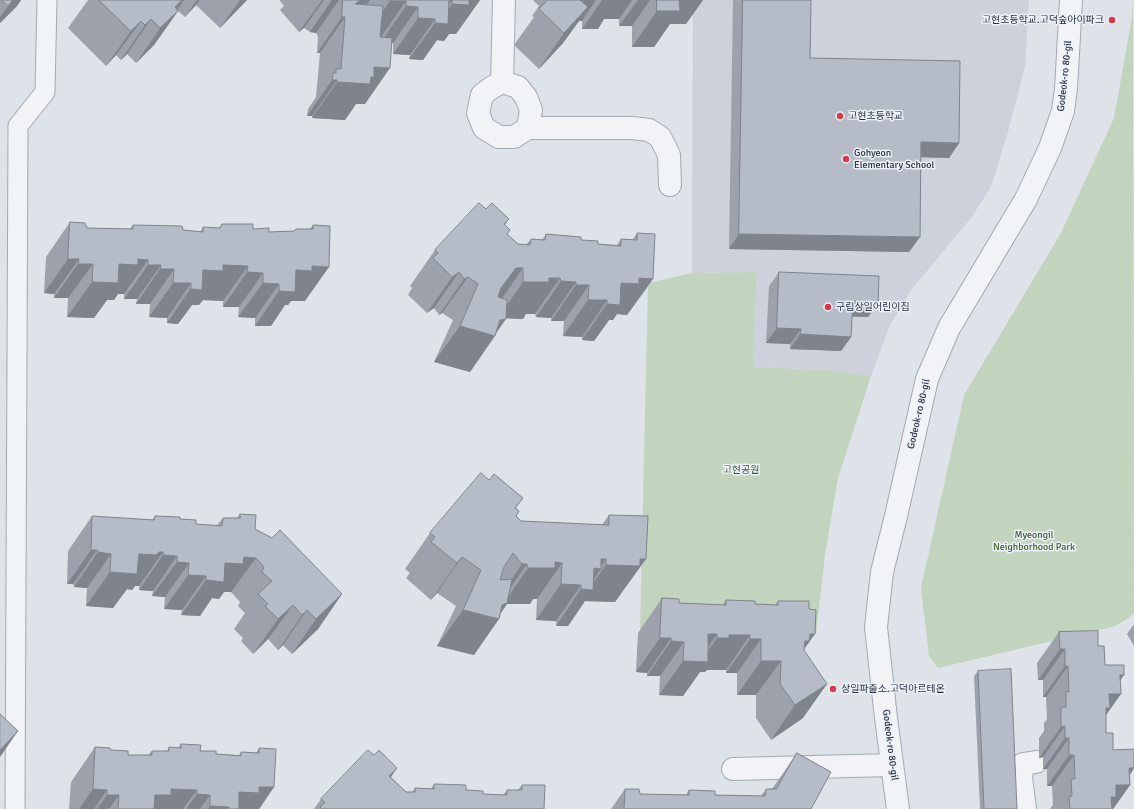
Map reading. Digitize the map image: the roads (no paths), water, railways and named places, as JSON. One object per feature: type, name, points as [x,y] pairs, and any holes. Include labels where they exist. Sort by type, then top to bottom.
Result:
[{"type":"street","points":[[15,809],[18,126],[45,92],[47,0]]},
{"type":"street","points":[[502,82],[504,0]]},
{"type":"street","name":"Godeok-ro 80-gil","points":[[898,809],[876,627],[882,572],[927,379],[949,328],[1026,199],[1050,148],[1062,111],[1066,89],[1071,0]]},
{"type":"street","points":[[528,128],[532,110],[526,97],[518,87],[502,82],[482,95],[478,113],[484,128],[499,137],[514,137],[528,128],[632,128],[649,130],[660,137],[669,155],[670,185]]},
{"type":"street","points":[[1025,809],[1021,778],[1023,764],[1036,762]]},
{"type":"street","points":[[733,769],[892,765]]},
{"type":"place","name":"고현초등학교.고덕숲아이파크","points":[[1112,20]]},
{"type":"place","name":"고현초등학교","points":[[840,116]]},
{"type":"place","name":"Gohyeon Elementary School","points":[[846,159]]},
{"type":"place","name":"구립상일어린이집","points":[[828,307]]},
{"type":"place","name":"상일파출소.고덕아르테온","points":[[833,689]]},
{"type":"park label","name":"고현공원","points":[[741,470]]},
{"type":"park label","name":"Myeongil Neighborhood Park","points":[[1034,540]]}]
